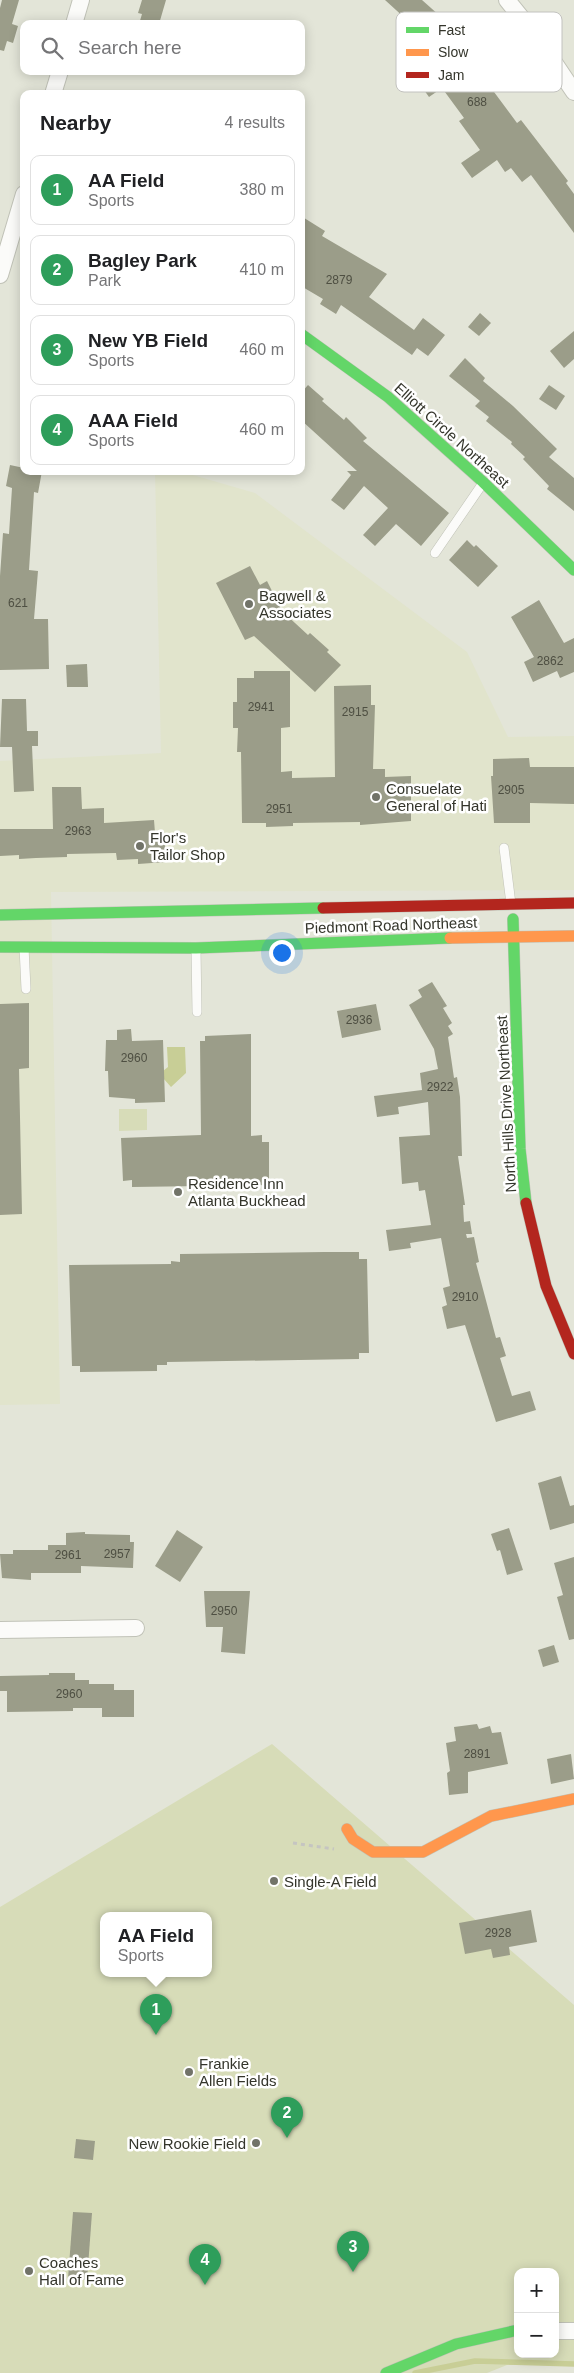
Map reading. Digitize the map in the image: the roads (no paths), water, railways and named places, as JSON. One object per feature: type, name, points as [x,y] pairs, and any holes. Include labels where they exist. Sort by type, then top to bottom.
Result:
[{"type":"street","points":[[75,20],[81,0]]},
{"type":"street","points":[[507,0],[516,12]]},
{"type":"street","points":[[54,90],[59,75]]},
{"type":"street","points":[[562,75],[574,92]]},
{"type":"street","points":[[0,275],[20,208]]},
{"type":"street","name":"Elliott Circle Northeast","points":[[305,337],[388,397],[483,482],[574,570]]},
{"type":"street","name":"Piedmont Road Northeast","points":[[0,915],[574,903]]},
{"type":"street","name":"North Hills Drive Northeast","points":[[511,904],[515,936],[520,1149],[525,1199],[534,1243],[546,1286],[574,1354]]},
{"type":"street","name":"Piedmont Road Northeast","points":[[0,947],[196,948],[515,936],[574,936]]},
{"type":"street","points":[[0,1630],[136,1628]]},
{"type":"street","points":[[347,1829],[353,1839],[372,1852],[423,1852],[491,1816],[574,1799]]},
{"type":"street","points":[[386,2373],[456,2344],[514,2331]]},
{"type":"street","points":[[559,2331],[574,2331]]},
{"type":"lane","points":[[435,553],[483,482]]},
{"type":"lane","points":[[504,848],[511,904]]},
{"type":"lane","points":[[24,947],[26,989]]},
{"type":"lane","points":[[196,948],[197,1012]]},
{"type":"waterway","points":[[415,2373],[475,2361],[574,2364]]},
{"type":"place","name":"Bagwell & Associates","points":[[249,604]]},
{"type":"place","name":"Consuelate General of Hati","points":[[376,797]]},
{"type":"place","name":"Flor's Tailor Shop","points":[[140,846]]},
{"type":"place","name":"Residence Inn Atlanta Buckhead","points":[[178,1192]]},
{"type":"place","name":"Single-A Field","points":[[274,1881]]},
{"type":"place","name":"AA Field","points":[[156,2035]]},
{"type":"place","name":"Frankie Allen Fields","points":[[189,2072]]},
{"type":"place","name":"Bagley Park","points":[[287,2138]]},
{"type":"place","name":"New Rookie Field","points":[[256,2143]]},
{"type":"place","name":"Coaches Hall of Fame","points":[[29,2271]]},
{"type":"place","name":"New YB Field","points":[[353,2272]]},
{"type":"place","name":"AAA Field","points":[[205,2285]]}]
